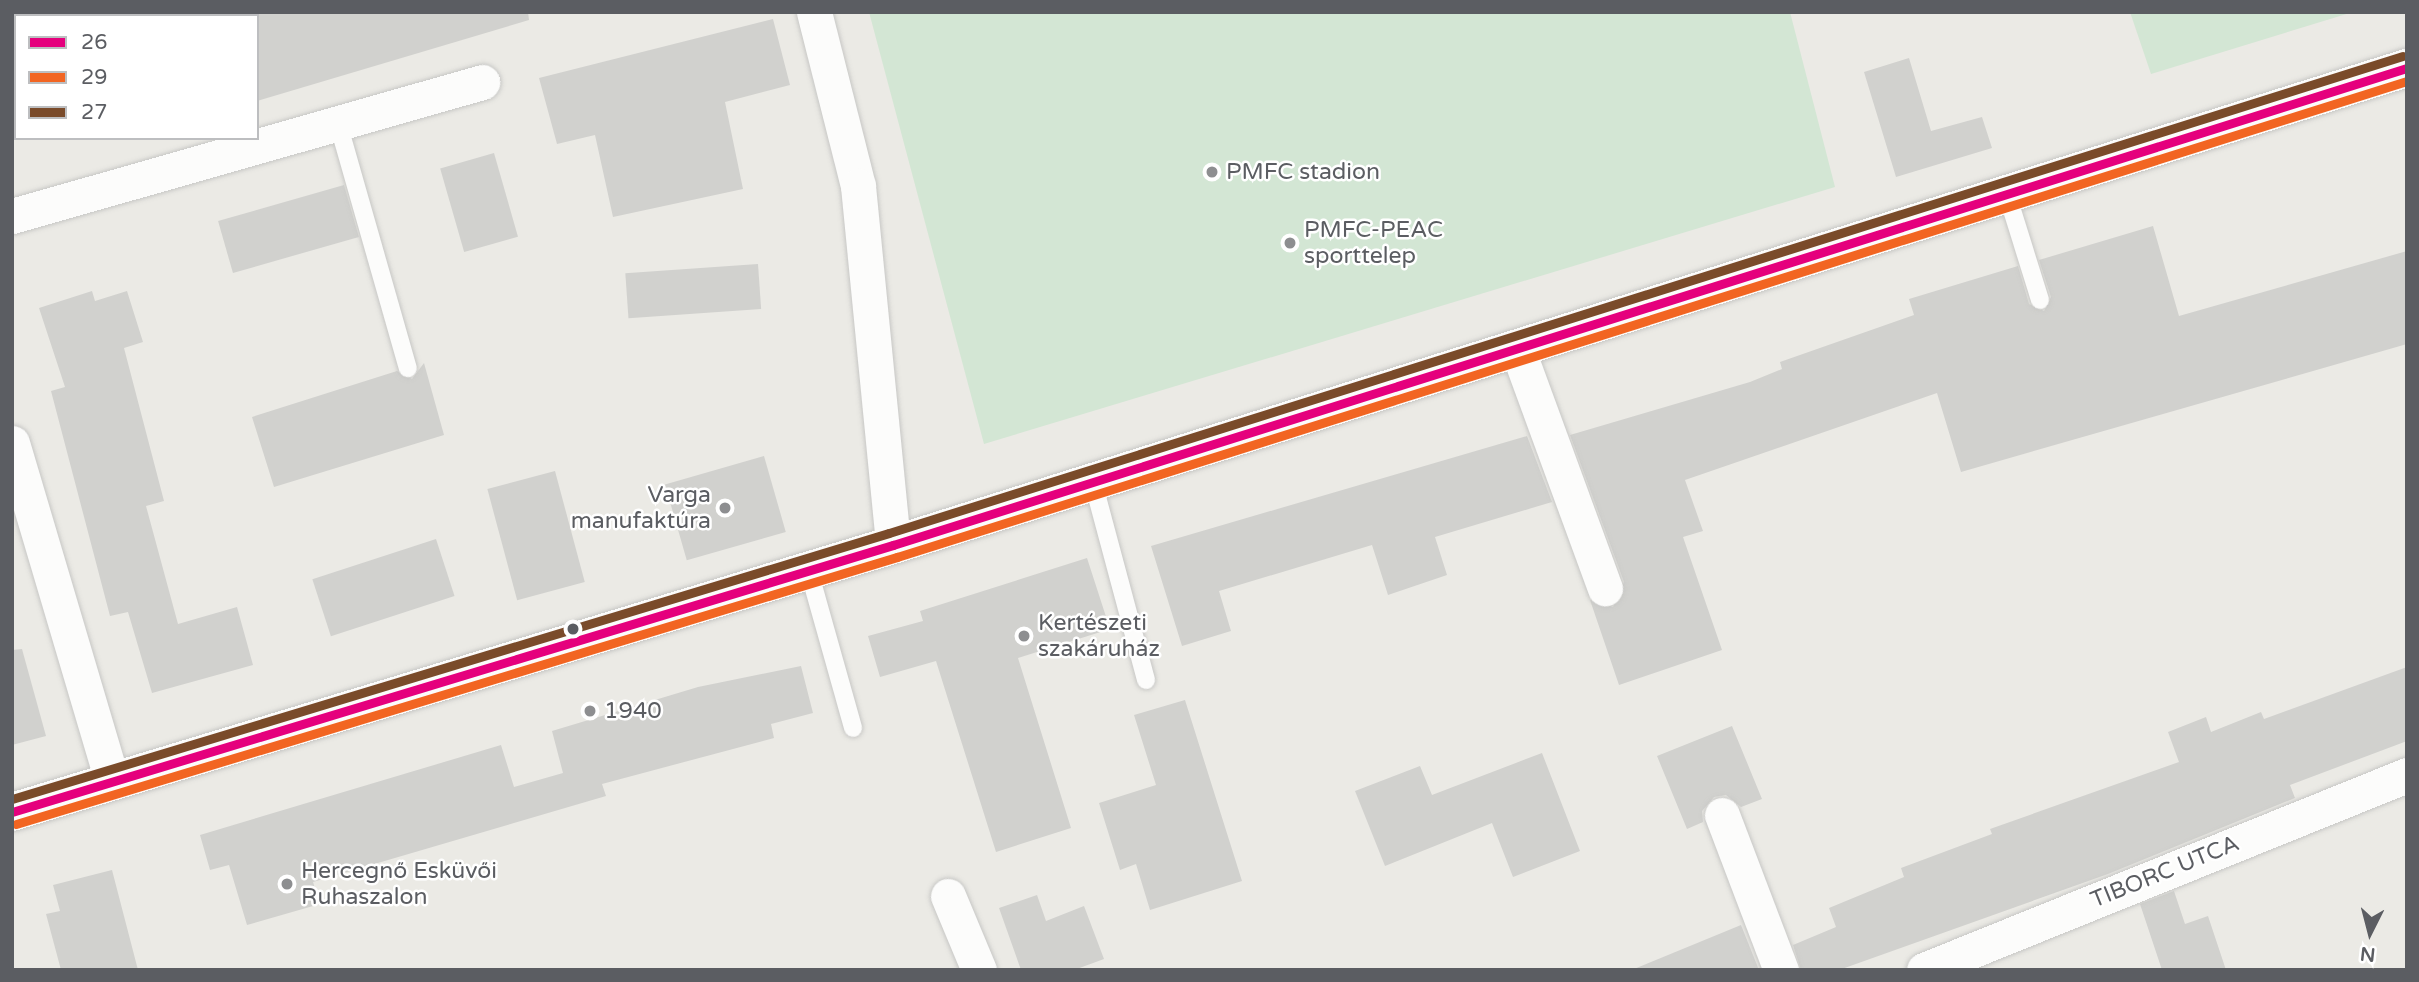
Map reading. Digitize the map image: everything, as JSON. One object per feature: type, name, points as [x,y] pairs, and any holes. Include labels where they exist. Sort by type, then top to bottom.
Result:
[{"type":"street","points":[[814,12],[858,186],[893,545]]},
{"type":"street","points":[[12,812],[893,545],[2407,68]]},
{"type":"street","points":[[12,216],[482,82]]},
{"type":"street","points":[[1517,348],[1605,588]]},
{"type":"street","points":[[12,443],[112,781]]},
{"type":"street","name":"TIBORC UTCA","points":[[1924,970],[2407,775]]},
{"type":"street","points":[[1722,815],[1781,970]]},
{"type":"street","points":[[948,896],[979,970]]},
{"type":"lane","points":[[338,123],[408,368]]},
{"type":"lane","points":[[2007,194],[2040,300]]},
{"type":"lane","points":[[1093,482],[1146,680]]},
{"type":"lane","points":[[809,570],[853,728]]},
{"type":"green space","name":"PMFC-PEAC sporttelep","points":[[869,12],[1790,12],[1835,187],[984,444]]},
{"type":"green space","points":[[2130,12],[2353,12],[2151,74]]},
{"type":"building","points":[[528,12],[529,20],[259,100],[257,14]]},
{"type":"building","points":[[773,19],[790,85],[725,102],[743,189],[613,217],[595,135],[557,144],[539,78]]},
{"type":"building","points":[[1909,58],[1931,131],[1982,117],[1992,148],[1896,177],[1864,72]]},
{"type":"building","points":[[494,153],[518,237],[464,252],[440,168]]},
{"type":"building","points":[[344,185],[359,237],[233,273],[218,221]]},
{"type":"building","points":[[2153,226],[2179,316],[2407,251],[2407,344],[1961,472],[1937,393],[1685,480],[1703,531],[1683,537],[1722,650],[1619,685],[1590,600],[1613,607],[1624,582],[1570,435],[1750,382],[1782,369],[1780,362],[1914,315],[1909,299],[2018,266],[2029,304],[2044,311],[2051,297],[2039,260]]},
{"type":"building","points":[[758,264],[761,309],[628,318],[625,273]]},
{"type":"building","points":[[92,291],[95,301],[127,291],[143,342],[124,348],[164,501],[146,506],[178,624],[237,607],[253,665],[152,693],[128,612],[110,616],[51,391],[65,387],[39,308]]},
{"type":"building","points":[[424,363],[444,435],[274,487],[252,417],[397,371],[412,379]]},
{"type":"building","points":[[1527,436],[1552,502],[1435,537],[1447,575],[1388,595],[1372,545],[1219,591],[1231,631],[1182,646],[1151,546]]},
{"type":"building","name":"Varga manufaktúra","points":[[764,456],[786,532],[687,560],[665,484]]},
{"type":"building","points":[[555,471],[585,582],[517,600],[487,489]]},
{"type":"building","points":[[436,539],[455,596],[331,636],[312,579]]},
{"type":"building","points":[[1087,558],[1110,629],[1018,658],[1071,828],[996,852],[936,661],[880,677],[868,636],[923,621],[920,611]]},
{"type":"building","points":[[22,649],[46,736],[12,745],[12,650]]},
{"type":"building","points":[[801,666],[813,713],[771,724],[774,738],[602,784],[606,796],[313,882],[320,904],[247,925],[229,865],[210,870],[200,835],[501,745],[514,787],[563,773],[552,731],[698,687]]},
{"type":"building","points":[[2407,667],[2407,741],[2290,785],[2295,798],[2108,874],[1839,970],[1801,970],[1793,945],[1836,927],[1829,908],[1904,877],[1901,868],[1992,834],[1990,829],[2179,762],[2168,732],[2206,717],[2211,732],[2261,712],[2264,719]]},
{"type":"building","points":[[1185,700],[1242,881],[1150,910],[1136,864],[1120,870],[1099,803],[1156,785],[1134,715]]},
{"type":"building","points":[[1732,726],[1762,799],[1741,807],[1726,795],[1714,797],[1702,811],[1703,822],[1687,829],[1657,756]]},
{"type":"building","points":[[1542,753],[1580,851],[1513,877],[1492,823],[1385,866],[1355,791],[1420,766],[1432,795]]},
{"type":"building","points":[[112,870],[138,970],[61,970],[46,914],[60,911],[53,885]]},
{"type":"building","points":[[2174,891],[2185,924],[2208,916],[2226,970],[2162,970],[2140,904]]},
{"type":"building","points":[[1037,895],[1046,921],[1084,906],[1104,959],[1074,970],[1021,970],[999,908]]},
{"type":"building","points":[[1741,925],[1759,970],[1634,970],[1634,969]]},
{"type":"transit line","name":"27","points":[[12,799],[889,533],[2403,56]]},
{"type":"transit line","name":"26","points":[[12,812],[893,545],[2407,68]]},
{"type":"transit line","name":"29","points":[[16,824],[897,557],[2407,81]]},
{"type":"place","name":"PMFC stadion","points":[[1212,172]]},
{"type":"place","name":"PMFC-PEAC sporttelep","points":[[1290,243]]},
{"type":"place","name":"Varga manufaktúra","points":[[725,508]]},
{"type":"place","name":"Kertészeti szakáruház","points":[[1024,636]]},
{"type":"place","name":"1940","points":[[590,711]]},
{"type":"place","name":"Hercegnő Esküvői Ruhaszalon","points":[[287,884]]}]
